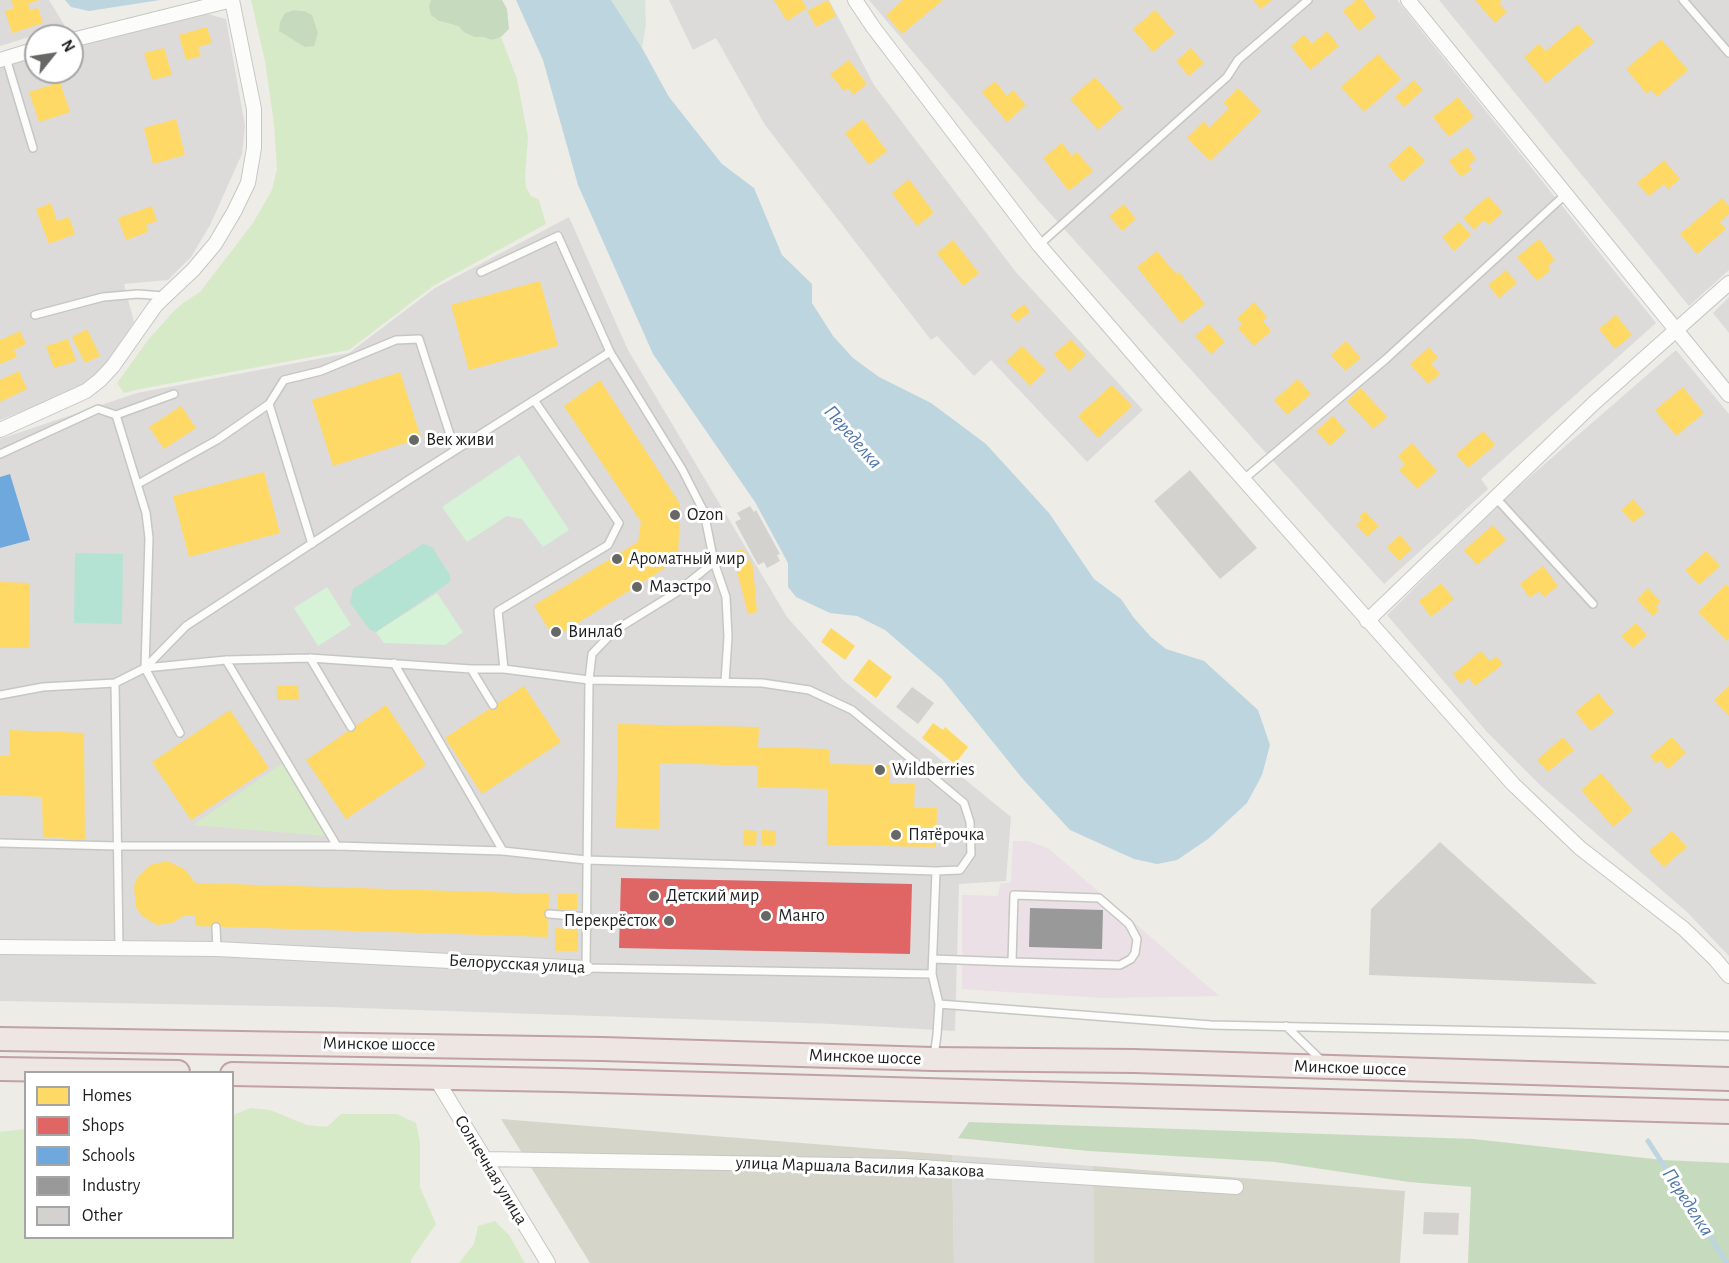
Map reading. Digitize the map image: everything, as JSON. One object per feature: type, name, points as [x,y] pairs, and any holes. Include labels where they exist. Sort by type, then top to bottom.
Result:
[{"type":"highway","name":"Минское шоссе","points":[[0,1039],[590,1048],[933,1059],[1134,1061],[1729,1079]]},
{"type":"highway","points":[[0,1069],[119,1071]]},
{"type":"highway","name":"Минское шоссе","points":[[234,1074],[435,1077],[1729,1112]]},
{"type":"street","points":[[0,430],[72,398],[93,385],[113,366],[137,329],[164,296],[193,270],[215,244],[248,183],[254,148],[254,109],[232,0],[84,37]]},
{"type":"street","points":[[855,0],[873,27],[1039,245],[1367,621],[1513,784],[1544,815],[1580,848],[1684,929],[1729,976]]},
{"type":"street","points":[[1408,0],[1729,395]]},
{"type":"street","points":[[3,59],[24,53]]},
{"type":"street","points":[[1367,621],[1594,404],[1729,283]]},
{"type":"street","name":"Белорусская улица","points":[[0,947],[217,949],[586,968]]},
{"type":"street","name":"Солнечная улица","points":[[435,1077],[548,1263]]},
{"type":"street","name":"улица Маршала Василия Казакова","points":[[484,1159],[904,1166],[1236,1187]]},
{"type":"lane","points":[[1039,245],[1227,77],[1238,60],[1308,0]]},
{"type":"lane","points":[[1683,0],[1729,53]]},
{"type":"lane","points":[[3,59],[33,147]]},
{"type":"lane","points":[[1244,480],[1386,359],[1566,194]]},
{"type":"lane","points":[[481,273],[558,236],[610,352],[682,469],[704,512],[714,562],[726,597],[728,637],[725,682]]},
{"type":"lane","points":[[35,315],[103,297],[138,294],[164,296]]},
{"type":"lane","points":[[138,484],[217,440],[269,404],[284,380],[321,371],[396,340],[419,339],[455,450]]},
{"type":"lane","points":[[0,694],[43,687],[115,683],[145,668],[186,626],[455,450],[610,352]]},
{"type":"lane","points":[[0,454],[98,409],[116,415],[174,394]]},
{"type":"lane","points":[[504,669],[498,611],[608,544],[619,523],[534,400]]},
{"type":"lane","points":[[269,404],[312,544]]},
{"type":"lane","points":[[116,415],[138,484],[150,538],[145,668],[180,733]]},
{"type":"lane","points":[[1496,498],[1593,604]]},
{"type":"lane","points":[[586,968],[589,680],[592,654],[615,631],[677,592],[714,562]]},
{"type":"lane","points":[[0,843],[117,846],[337,846],[503,851],[586,860],[936,871],[960,870],[971,855],[970,822],[964,803],[852,710],[809,690],[762,683],[589,680],[504,669],[471,669],[310,658],[226,660],[145,668]]},
{"type":"lane","points":[[310,658],[351,727]]},
{"type":"lane","points":[[226,660],[337,846]]},
{"type":"lane","points":[[394,663],[503,851]]},
{"type":"lane","points":[[471,669],[493,705]]},
{"type":"lane","points":[[115,683],[119,948]]},
{"type":"lane","points":[[933,1059],[938,1035],[939,1004],[932,974],[936,871]]},
{"type":"lane","points":[[933,959],[1012,962],[1120,964],[1131,959],[1135,953],[1137,939],[1129,924],[1099,898],[1014,895],[1012,962]]},
{"type":"lane","points":[[549,914],[588,916]]},
{"type":"lane","points":[[216,927],[217,949]]},
{"type":"lane","name":"Белорусская улица","points":[[586,968],[932,974]]},
{"type":"lane","points":[[939,1004],[1211,1025],[1729,1036]]},
{"type":"lane","points":[[1286,1026],[1328,1067]]},
{"type":"shaded area","points":[[0,0],[49,0],[64,24],[24,24],[24,39],[0,46]]},
{"type":"shaded area","points":[[611,0],[645,0],[646,25],[642,48]]},
{"type":"shaded area","points":[[669,0],[829,0],[874,85],[1015,271],[1143,410],[1087,462],[991,360],[974,376],[937,336],[931,340],[765,125],[716,38],[693,50]]},
{"type":"shaded area","points":[[869,0],[1397,0],[1656,323],[1481,479],[1488,489],[1384,584],[1038,200]]},
{"type":"shaded area","points":[[1439,0],[1729,0],[1729,270],[1689,306]]},
{"type":"shaded area","points":[[208,14],[226,19],[245,126],[242,154],[210,225],[191,257],[168,280],[124,284],[134,322],[100,372],[83,387],[0,420],[0,68],[24,60],[24,84],[84,84],[84,44]]},
{"type":"shaded area","points":[[569,217],[628,350],[787,617],[843,680],[1011,817],[1006,881],[959,884],[955,1031],[833,1024],[329,1007],[0,1001],[0,439],[137,393],[349,353],[435,288]]},
{"type":"shaded area","points":[[1729,297],[1729,333],[1713,313]]},
{"type":"shaded area","points":[[1676,350],[1729,414],[1729,956],[1687,912],[1541,786],[1487,732],[1387,615],[1509,495]]},
{"type":"shaded area","points":[[1013,841],[1028,841],[1048,848],[1219,996],[1102,998],[962,989],[962,895],[998,896],[1000,884],[1011,882]]},
{"type":"shaded area","points":[[501,1119],[952,1155],[954,1263],[590,1263]]},
{"type":"shaded area","points":[[952,1155],[1093,1166],[1094,1263],[954,1263]]},
{"type":"shaded area","points":[[1093,1166],[1405,1191],[1400,1263],[1094,1263]]},
{"type":"green space","points":[[251,0],[431,0],[429,6],[439,21],[458,26],[465,33],[474,37],[492,40],[501,37],[517,79],[528,137],[526,187],[531,196],[539,200],[546,224],[433,286],[349,350],[124,393],[117,383],[148,340],[172,313],[200,292],[253,223],[272,190],[277,169],[274,124],[265,61]],"holes":[[[295,10],[304,11],[288,36],[280,31],[285,13]]]},
{"type":"green space","points":[[431,0],[502,0],[507,9],[509,29],[501,37],[492,40],[474,37],[465,33],[458,26],[439,21],[431,15],[429,6]]},
{"type":"green space","points":[[294,10],[312,15],[318,33],[314,46],[305,47],[279,31],[280,22],[285,13]]},
{"type":"green space","points":[[519,455],[569,530],[543,547],[522,519],[507,516],[467,542],[442,507]]},
{"type":"green space","points":[[423,544],[432,547],[450,575],[450,582],[376,632],[370,630],[350,603],[353,589]]},
{"type":"green space","points":[[75,553],[123,554],[122,624],[74,623]]},
{"type":"green space","points":[[327,587],[351,625],[318,646],[294,608]]},
{"type":"green space","points":[[437,593],[463,632],[445,645],[384,643],[376,632]]},
{"type":"green space","points":[[283,763],[326,836],[193,825]]},
{"type":"green space","points":[[251,1108],[270,1110],[307,1125],[327,1127],[341,1114],[397,1114],[416,1123],[420,1143],[420,1187],[436,1224],[411,1263],[0,1263],[0,1132],[24,1129],[24,1239],[234,1239],[234,1115]]},
{"type":"green space","points":[[969,1122],[1474,1139],[1663,1160],[1729,1163],[1729,1263],[1468,1263],[1471,1187],[1409,1182],[1275,1162],[1089,1151],[958,1138]]},
{"type":"green space","points":[[495,1221],[509,1235],[525,1263],[459,1263],[474,1244],[478,1226]]},
{"type":"water","points":[[65,0],[160,0],[89,11],[71,7]]},
{"type":"water","points":[[516,0],[611,0],[642,48],[669,97],[722,164],[754,188],[782,255],[812,284],[812,303],[833,336],[853,358],[879,377],[931,403],[986,444],[1049,513],[1094,579],[1121,599],[1151,637],[1166,649],[1204,661],[1258,710],[1270,745],[1262,775],[1247,803],[1208,839],[1177,860],[1157,864],[1134,859],[1070,830],[1022,778],[942,679],[885,630],[857,616],[830,613],[796,597],[788,587],[788,563],[755,502],[653,354],[578,185],[543,60]]},
{"type":"building: Homes","points":[[11,0],[39,0],[28,4],[30,10],[38,8],[43,23],[24,24],[24,29],[12,33],[5,11],[14,8]]},
{"type":"building: Homes","points":[[774,0],[802,0],[807,8],[787,21]]},
{"type":"building: Homes","points":[[828,0],[836,16],[816,27],[807,11]]},
{"type":"building: Homes","points":[[903,0],[943,0],[902,34],[886,15]]},
{"type":"building: Homes","points":[[1253,0],[1272,0],[1261,9]]},
{"type":"building: Homes","points":[[1356,0],[1363,0],[1376,17],[1359,31],[1343,11]]},
{"type":"building: Homes","points":[[1475,0],[1502,0],[1499,3],[1507,12],[1495,23]]},
{"type":"building: Homes","points":[[1155,10],[1175,33],[1153,52],[1133,29]]},
{"type":"building: Homes","points":[[1578,24],[1594,42],[1546,83],[1524,57],[1539,44],[1546,51]]},
{"type":"building: Homes","points":[[207,27],[212,43],[198,47],[201,56],[186,60],[179,35]]},
{"type":"building: Homes","points":[[1327,31],[1339,46],[1310,70],[1291,46],[1304,35],[1312,44]]},
{"type":"building: Homes","points":[[1661,39],[1688,70],[1657,97],[1651,90],[1647,94],[1626,69]]},
{"type":"building: Homes","points":[[164,48],[172,75],[152,80],[144,53]]},
{"type":"building: Homes","points":[[1191,48],[1204,63],[1189,76],[1176,61]]},
{"type":"building: Homes","points":[[1378,54],[1401,79],[1364,112],[1341,87]]},
{"type":"building: Homes","points":[[849,60],[867,84],[853,95],[848,88],[844,91],[830,74]]},
{"type":"building: Homes","points":[[1095,77],[1123,108],[1098,130],[1070,99]]},
{"type":"building: Homes","points":[[1414,80],[1423,90],[1404,107],[1395,97]]},
{"type":"building: Homes","points":[[995,81],[1007,96],[1013,90],[1026,105],[1007,122],[982,92]]},
{"type":"building: Homes","points":[[61,84],[70,112],[39,122],[29,92]]},
{"type":"building: Homes","points":[[1238,88],[1261,111],[1210,161],[1187,138],[1204,121],[1209,128],[1229,108],[1223,103]]},
{"type":"building: Homes","points":[[1458,97],[1474,117],[1449,137],[1433,117]]},
{"type":"building: Homes","points":[[176,119],[185,155],[153,164],[144,128]]},
{"type":"building: Homes","points":[[863,119],[887,151],[869,165],[845,133]]},
{"type":"building: Homes","points":[[1062,143],[1072,156],[1077,152],[1093,171],[1069,191],[1043,158]]},
{"type":"building: Homes","points":[[1410,145],[1425,161],[1402,182],[1388,165]]},
{"type":"building: Homes","points":[[1467,147],[1476,159],[1469,165],[1472,169],[1461,177],[1449,161]]},
{"type":"building: Homes","points":[[1664,160],[1680,179],[1668,189],[1664,184],[1649,196],[1637,183]]},
{"type":"building: Homes","points":[[909,179],[934,213],[917,226],[892,193]]},
{"type":"building: Homes","points":[[1488,196],[1503,212],[1489,225],[1484,220],[1474,230],[1463,218]]},
{"type":"building: Homes","points":[[1722,198],[1729,206],[1729,214],[1720,222],[1726,229],[1697,254],[1680,234]]},
{"type":"building: Homes","points":[[51,203],[57,221],[69,217],[75,234],[49,244],[36,209]]},
{"type":"building: Homes","points":[[1124,204],[1136,219],[1122,231],[1109,216]]},
{"type":"building: Homes","points":[[152,206],[157,221],[146,225],[148,232],[126,240],[118,218]]},
{"type":"building: Homes","points":[[1459,222],[1471,235],[1454,251],[1442,237]]},
{"type":"building: Homes","points":[[1539,239],[1555,260],[1548,266],[1551,270],[1537,281],[1517,257]]},
{"type":"building: Homes","points":[[953,240],[979,273],[963,286],[937,253]]},
{"type":"building: Homes","points":[[1157,251],[1176,274],[1179,272],[1205,304],[1181,323],[1137,267]]},
{"type":"building: Homes","points":[[1506,270],[1517,283],[1499,298],[1488,285]]},
{"type":"building: Homes","points":[[540,281],[558,346],[469,370],[451,305]]},
{"type":"building: Homes","points":[[1254,302],[1267,317],[1263,321],[1271,331],[1254,346],[1238,328],[1242,324],[1237,318]]},
{"type":"building: Homes","points":[[1024,304],[1030,312],[1017,322],[1010,315]]},
{"type":"building: Homes","points":[[1616,315],[1632,335],[1615,349],[1599,329]]},
{"type":"building: Homes","points":[[1209,324],[1225,342],[1211,354],[1195,336]]},
{"type":"building: Homes","points":[[87,329],[100,356],[85,363],[72,337]]},
{"type":"building: Homes","points":[[20,331],[26,344],[14,350],[17,357],[0,364],[0,340]]},
{"type":"building: Homes","points":[[68,339],[76,361],[54,368],[46,346]]},
{"type":"building: Homes","points":[[1071,339],[1086,355],[1069,371],[1054,354]]},
{"type":"building: Homes","points":[[1346,341],[1361,358],[1345,371],[1331,355]]},
{"type":"building: Homes","points":[[1022,346],[1046,370],[1030,386],[1006,361]]},
{"type":"building: Homes","points":[[1429,347],[1438,357],[1431,364],[1440,374],[1428,384],[1410,364]]},
{"type":"building: Homes","points":[[19,371],[27,389],[0,402],[0,380]]},
{"type":"building: Homes","points":[[400,372],[421,438],[333,466],[312,400]]},
{"type":"building: Homes","points":[[1298,379],[1311,394],[1287,415],[1274,400]]},
{"type":"building: Homes","points":[[600,380],[680,504],[678,560],[554,638],[534,605],[638,542],[641,522],[564,406]]},
{"type":"building: Homes","points":[[1112,385],[1132,406],[1098,438],[1078,416]]},
{"type":"building: Homes","points":[[1683,387],[1704,413],[1676,436],[1655,410]]},
{"type":"building: Homes","points":[[1361,388],[1387,417],[1373,429],[1347,401]]},
{"type":"building: Homes","points":[[181,406],[196,428],[164,449],[149,427]]},
{"type":"building: Homes","points":[[1333,416],[1346,431],[1330,446],[1316,431]]},
{"type":"building: Homes","points":[[1483,431],[1495,445],[1468,468],[1456,454]]},
{"type":"building: Homes","points":[[1412,443],[1437,471],[1417,489],[1399,470],[1405,464],[1398,456]]},
{"type":"building: Homes","points":[[264,472],[280,533],[189,557],[173,496]]},
{"type":"building: Homes","points":[[1633,499],[1645,513],[1633,523],[1621,510]]},
{"type":"building: Homes","points":[[1365,511],[1379,526],[1367,537],[1356,525],[1362,520],[1359,517]]},
{"type":"building: Homes","points":[[1493,525],[1506,540],[1477,565],[1464,550]]},
{"type":"building: Homes","points":[[1400,535],[1412,549],[1399,561],[1387,547]]},
{"type":"building: Homes","points":[[743,549],[753,567],[757,612],[748,614],[732,552]]},
{"type":"building: Homes","points":[[1706,551],[1720,566],[1699,585],[1685,570]]},
{"type":"building: Homes","points":[[1543,566],[1558,586],[1544,597],[1539,591],[1530,598],[1520,584]]},
{"type":"building: Homes","points":[[0,582],[30,583],[29,648],[0,648]]},
{"type":"building: Homes","points":[[1441,583],[1454,599],[1431,617],[1419,601]]},
{"type":"building: Homes","points":[[1726,584],[1729,587],[1729,638],[1727,641],[1698,612]]},
{"type":"building: Homes","points":[[1648,588],[1661,602],[1656,606],[1659,610],[1653,616],[1637,599]]},
{"type":"building: Homes","points":[[1636,623],[1647,635],[1633,648],[1621,636]]},
{"type":"building: Homes","points":[[831,628],[855,646],[845,660],[821,642]]},
{"type":"building: Homes","points":[[1481,651],[1490,661],[1496,656],[1503,664],[1475,686],[1469,678],[1461,684],[1453,674]]},
{"type":"building: Homes","points":[[869,659],[892,677],[876,698],[853,680]]},
{"type":"building: Homes","points":[[277,686],[298,686],[299,700],[277,700]]},
{"type":"building: Homes","points":[[524,686],[561,742],[482,794],[445,738]]},
{"type":"building: Homes","points":[[1729,686],[1729,716],[1714,700]]},
{"type":"building: Homes","points":[[1598,693],[1614,712],[1591,731],[1575,712]]},
{"type":"building: Homes","points":[[386,705],[426,765],[346,819],[306,760]]},
{"type":"building: Homes","points":[[230,710],[269,768],[191,820],[152,762]]},
{"type":"building: Homes","points":[[933,723],[943,730],[945,727],[968,747],[955,764],[922,738]]},
{"type":"building: Homes","points":[[618,724],[759,727],[758,747],[829,749],[829,764],[890,765],[890,783],[915,784],[914,808],[937,808],[936,847],[827,845],[828,789],[757,787],[758,766],[660,763],[659,829],[616,828]]},
{"type":"building: Homes","points":[[9,730],[84,733],[85,840],[43,837],[42,797],[0,795],[0,756],[10,756]]},
{"type":"building: Homes","points":[[1563,737],[1574,750],[1548,772],[1537,760]]},
{"type":"building: Homes","points":[[1672,737],[1686,753],[1668,769],[1660,760],[1656,763],[1650,756]]},
{"type":"building: Homes","points":[[1601,773],[1633,810],[1613,827],[1581,790]]},
{"type":"building: Homes","points":[[744,830],[757,831],[756,846],[743,845]]},
{"type":"building: Homes","points":[[762,830],[776,831],[775,846],[761,845]]},
{"type":"building: Homes","points":[[1672,831],[1687,847],[1664,867],[1649,851]]},
{"type":"building: Homes","points":[[167,861],[184,869],[196,883],[549,894],[548,937],[195,926],[195,916],[185,915],[172,923],[157,925],[142,916],[136,907],[134,888],[136,879],[150,865]]},
{"type":"building: Homes","points":[[558,894],[577,894],[577,910],[558,909]]},
{"type":"building: Homes","points":[[555,928],[578,929],[578,951],[555,951]]},
{"type":"building: Shops","name":"Манго","points":[[621,878],[912,884],[910,954],[619,948]]},
{"type":"building: Schools","points":[[10,474],[30,540],[0,548],[0,477]]},
{"type":"building: Industry","points":[[1030,908],[1103,910],[1102,949],[1029,947]]},
{"type":"building: Other","points":[[1190,470],[1257,548],[1220,579],[1154,501]]},
{"type":"building: Other","points":[[750,506],[754,512],[756,510],[780,554],[777,555],[780,561],[767,568],[764,562],[758,565],[735,522],[741,519],[737,513]]},
{"type":"building: Other","points":[[912,687],[934,703],[918,724],[896,707]]},
{"type":"building: Other","points":[[1440,842],[1597,984],[1369,975],[1371,909]]},
{"type":"building: Other","points":[[1424,1212],[1459,1213],[1458,1235],[1423,1234]]},
{"type":"waterway","name":"Переделка","points":[[1648,1141],[1727,1263]]},
{"type":"place","name":"Век живи","points":[[414,440]]},
{"type":"place","name":"Ozon","points":[[675,515]]},
{"type":"place","name":"Ароматный мир","points":[[617,559]]},
{"type":"place","name":"Маэстро","points":[[637,587]]},
{"type":"place","name":"Винлаб","points":[[556,632]]},
{"type":"place","name":"Wildberries","points":[[880,770]]},
{"type":"place","name":"Пятёрочка","points":[[896,835]]},
{"type":"place","name":"Детский мир","points":[[654,896]]},
{"type":"place","name":"Манго","points":[[766,916]]},
{"type":"place","name":"Перекрёсток","points":[[669,921]]}]
